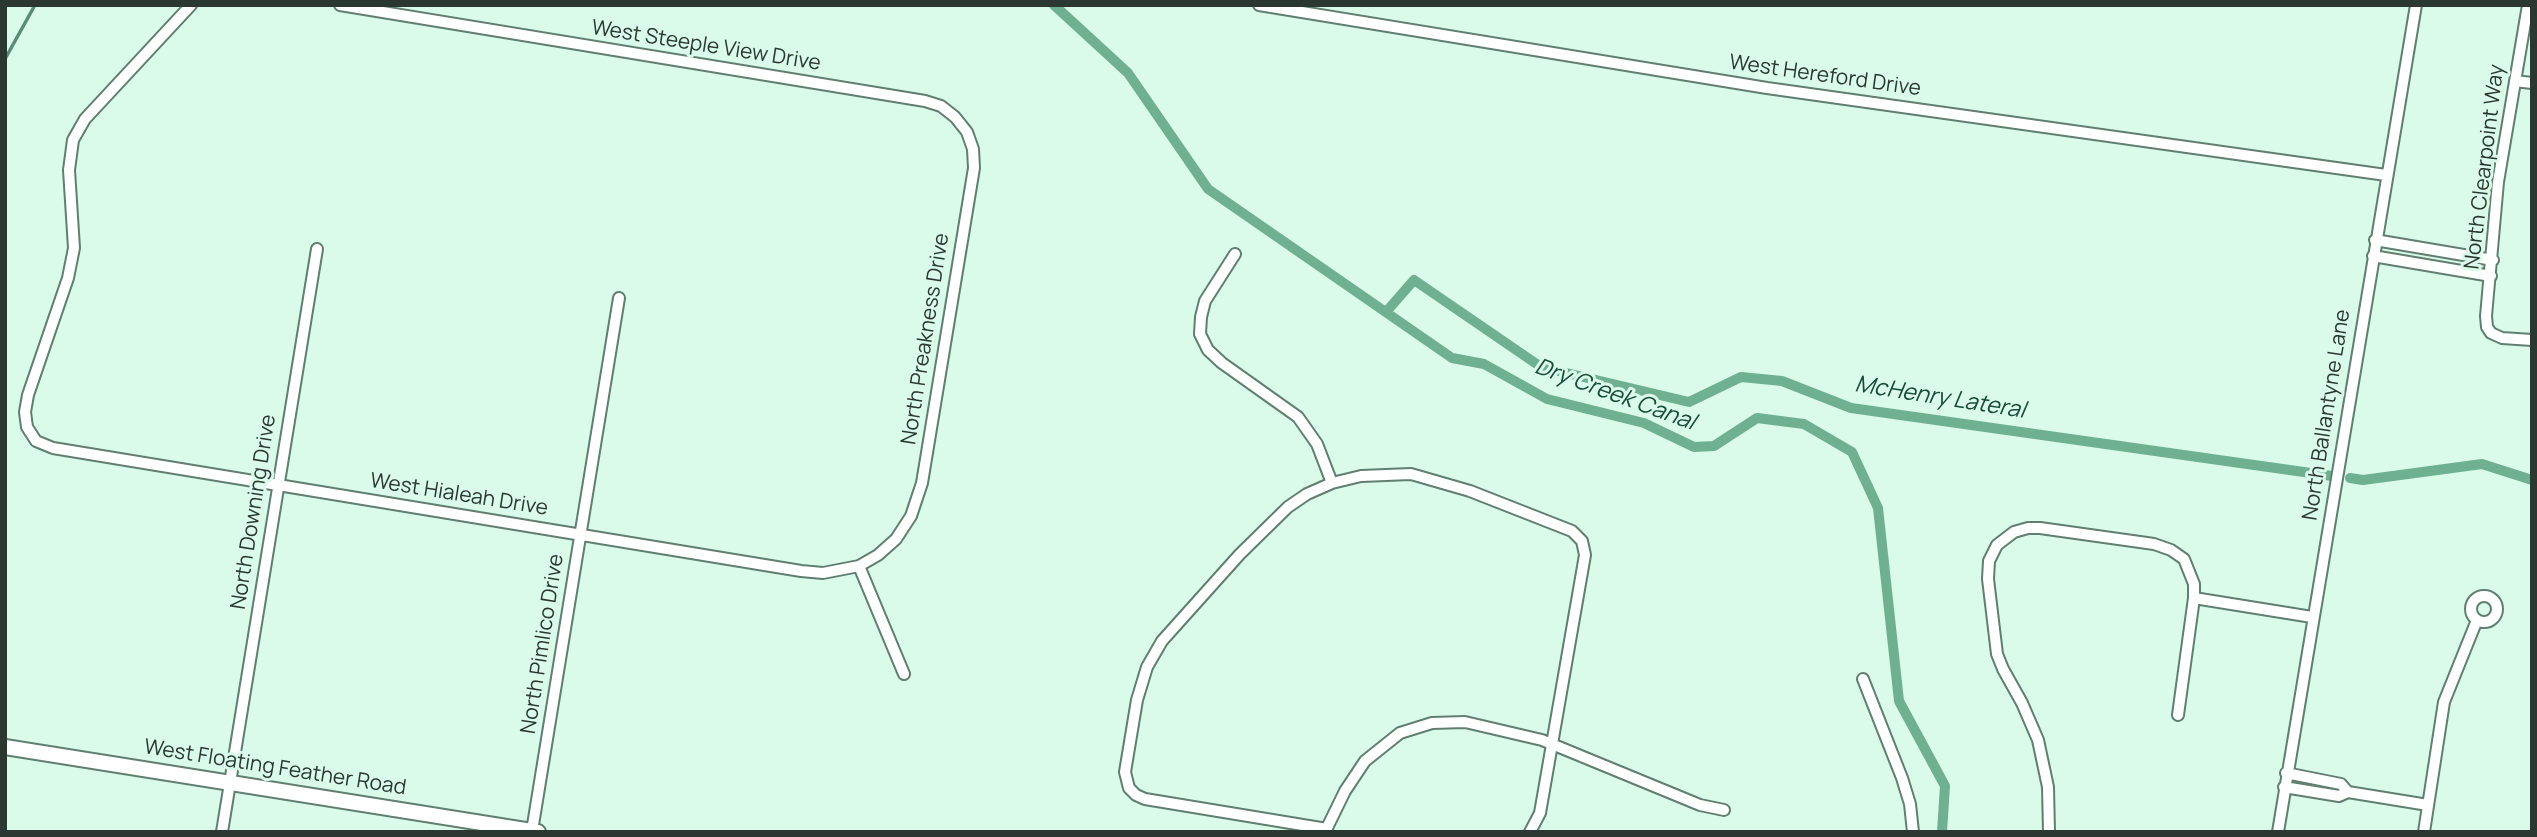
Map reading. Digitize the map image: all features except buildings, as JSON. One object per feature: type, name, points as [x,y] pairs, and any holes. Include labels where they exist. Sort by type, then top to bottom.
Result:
[{"type":"main road","name":"West Floating Feather Road","points":[[5,747],[535,831]]},
{"type":"street","name":"West Hialeah Drive","points":[[191,5],[85,118],[72,140],[69,170],[75,248],[68,278],[28,395],[25,412],[27,427],[36,441],[53,449],[801,570],[823,573],[859,566]]},
{"type":"street","name":"West Steeple View Drive","points":[[340,5],[925,101],[941,106]]},
{"type":"street","name":"West Hereford Drive","points":[[1259,5],[1767,88],[2386,175]]},
{"type":"street","name":"North Ballantyne Lane","points":[[2278,832],[2416,5]]},
{"type":"street","name":"North Clearpoint Way","points":[[2528,5],[2498,182],[2486,316],[2487,327],[2491,333],[2502,338],[2532,340]]},
{"type":"street","points":[[2515,81],[2532,83]]},
{"type":"street","name":"North Preakness Drive","points":[[859,566],[878,555],[896,539],[911,516],[922,483],[974,168],[973,149],[967,132],[955,117],[941,106]]},
{"type":"street","points":[[2375,240],[2493,260]]},
{"type":"street","name":"North Downing Drive","points":[[222,832],[317,249]]},
{"type":"street","points":[[1235,254],[1205,301],[1200,334],[1208,350],[1222,363],[1298,416],[1317,444],[1332,483]]},
{"type":"street","points":[[2373,256],[2490,276]]},
{"type":"street","name":"North Pimlico Drive","points":[[535,831],[619,298]]},
{"type":"street","points":[[1530,832],[1540,813],[1552,743],[1585,555],[1582,541],[1572,531],[1470,491],[1421,476],[1386,473],[1332,483],[1307,494],[1288,507],[1240,554],[1162,641],[1147,667],[1137,700],[1125,772],[1129,788],[1145,799],[1327,831],[1345,792],[1365,761],[1400,733],[1432,723],[1465,722],[1552,743],[1700,805],[1724,810]]},
{"type":"street","points":[[2049,832],[2048,787],[2038,740],[1997,654],[1988,579],[1989,561],[1997,545],[2014,532],[2040,528],[2154,544],[2171,550],[2184,559],[2194,584],[2194,598],[2178,715]]},
{"type":"street","points":[[859,566],[904,674]]},
{"type":"street","points":[[2194,598],[2312,617]]},
{"type":"street","points":[[2424,832],[2444,702],[2477,620]]},
{"type":"street","points":[[1863,679],[1902,778],[1910,804],[1913,832]]},
{"type":"street","points":[[2287,773],[2341,784],[2348,792]]},
{"type":"street","points":[[2284,787],[2339,796],[2348,792],[2428,804]]},
{"type":"waterway","points":[[5,59],[35,5]]},
{"type":"waterway","name":"Dry Creek Canal","points":[[1054,5],[1128,73],[1208,189],[1452,358],[1484,364],[1547,399],[1644,423],[1694,447],[1714,446],[1757,418],[1804,424],[1852,452],[1878,508],[1899,701],[1945,786],[1942,832]]},
{"type":"waterway","name":"McHenry Lateral","points":[[1386,312],[1414,280],[1541,367],[1689,402],[1741,377],[1782,381],[1851,408],[2332,476]]},
{"type":"waterway","name":"McHenry Lateral","points":[[2350,478],[2363,480],[2482,464],[2532,480]]}]
